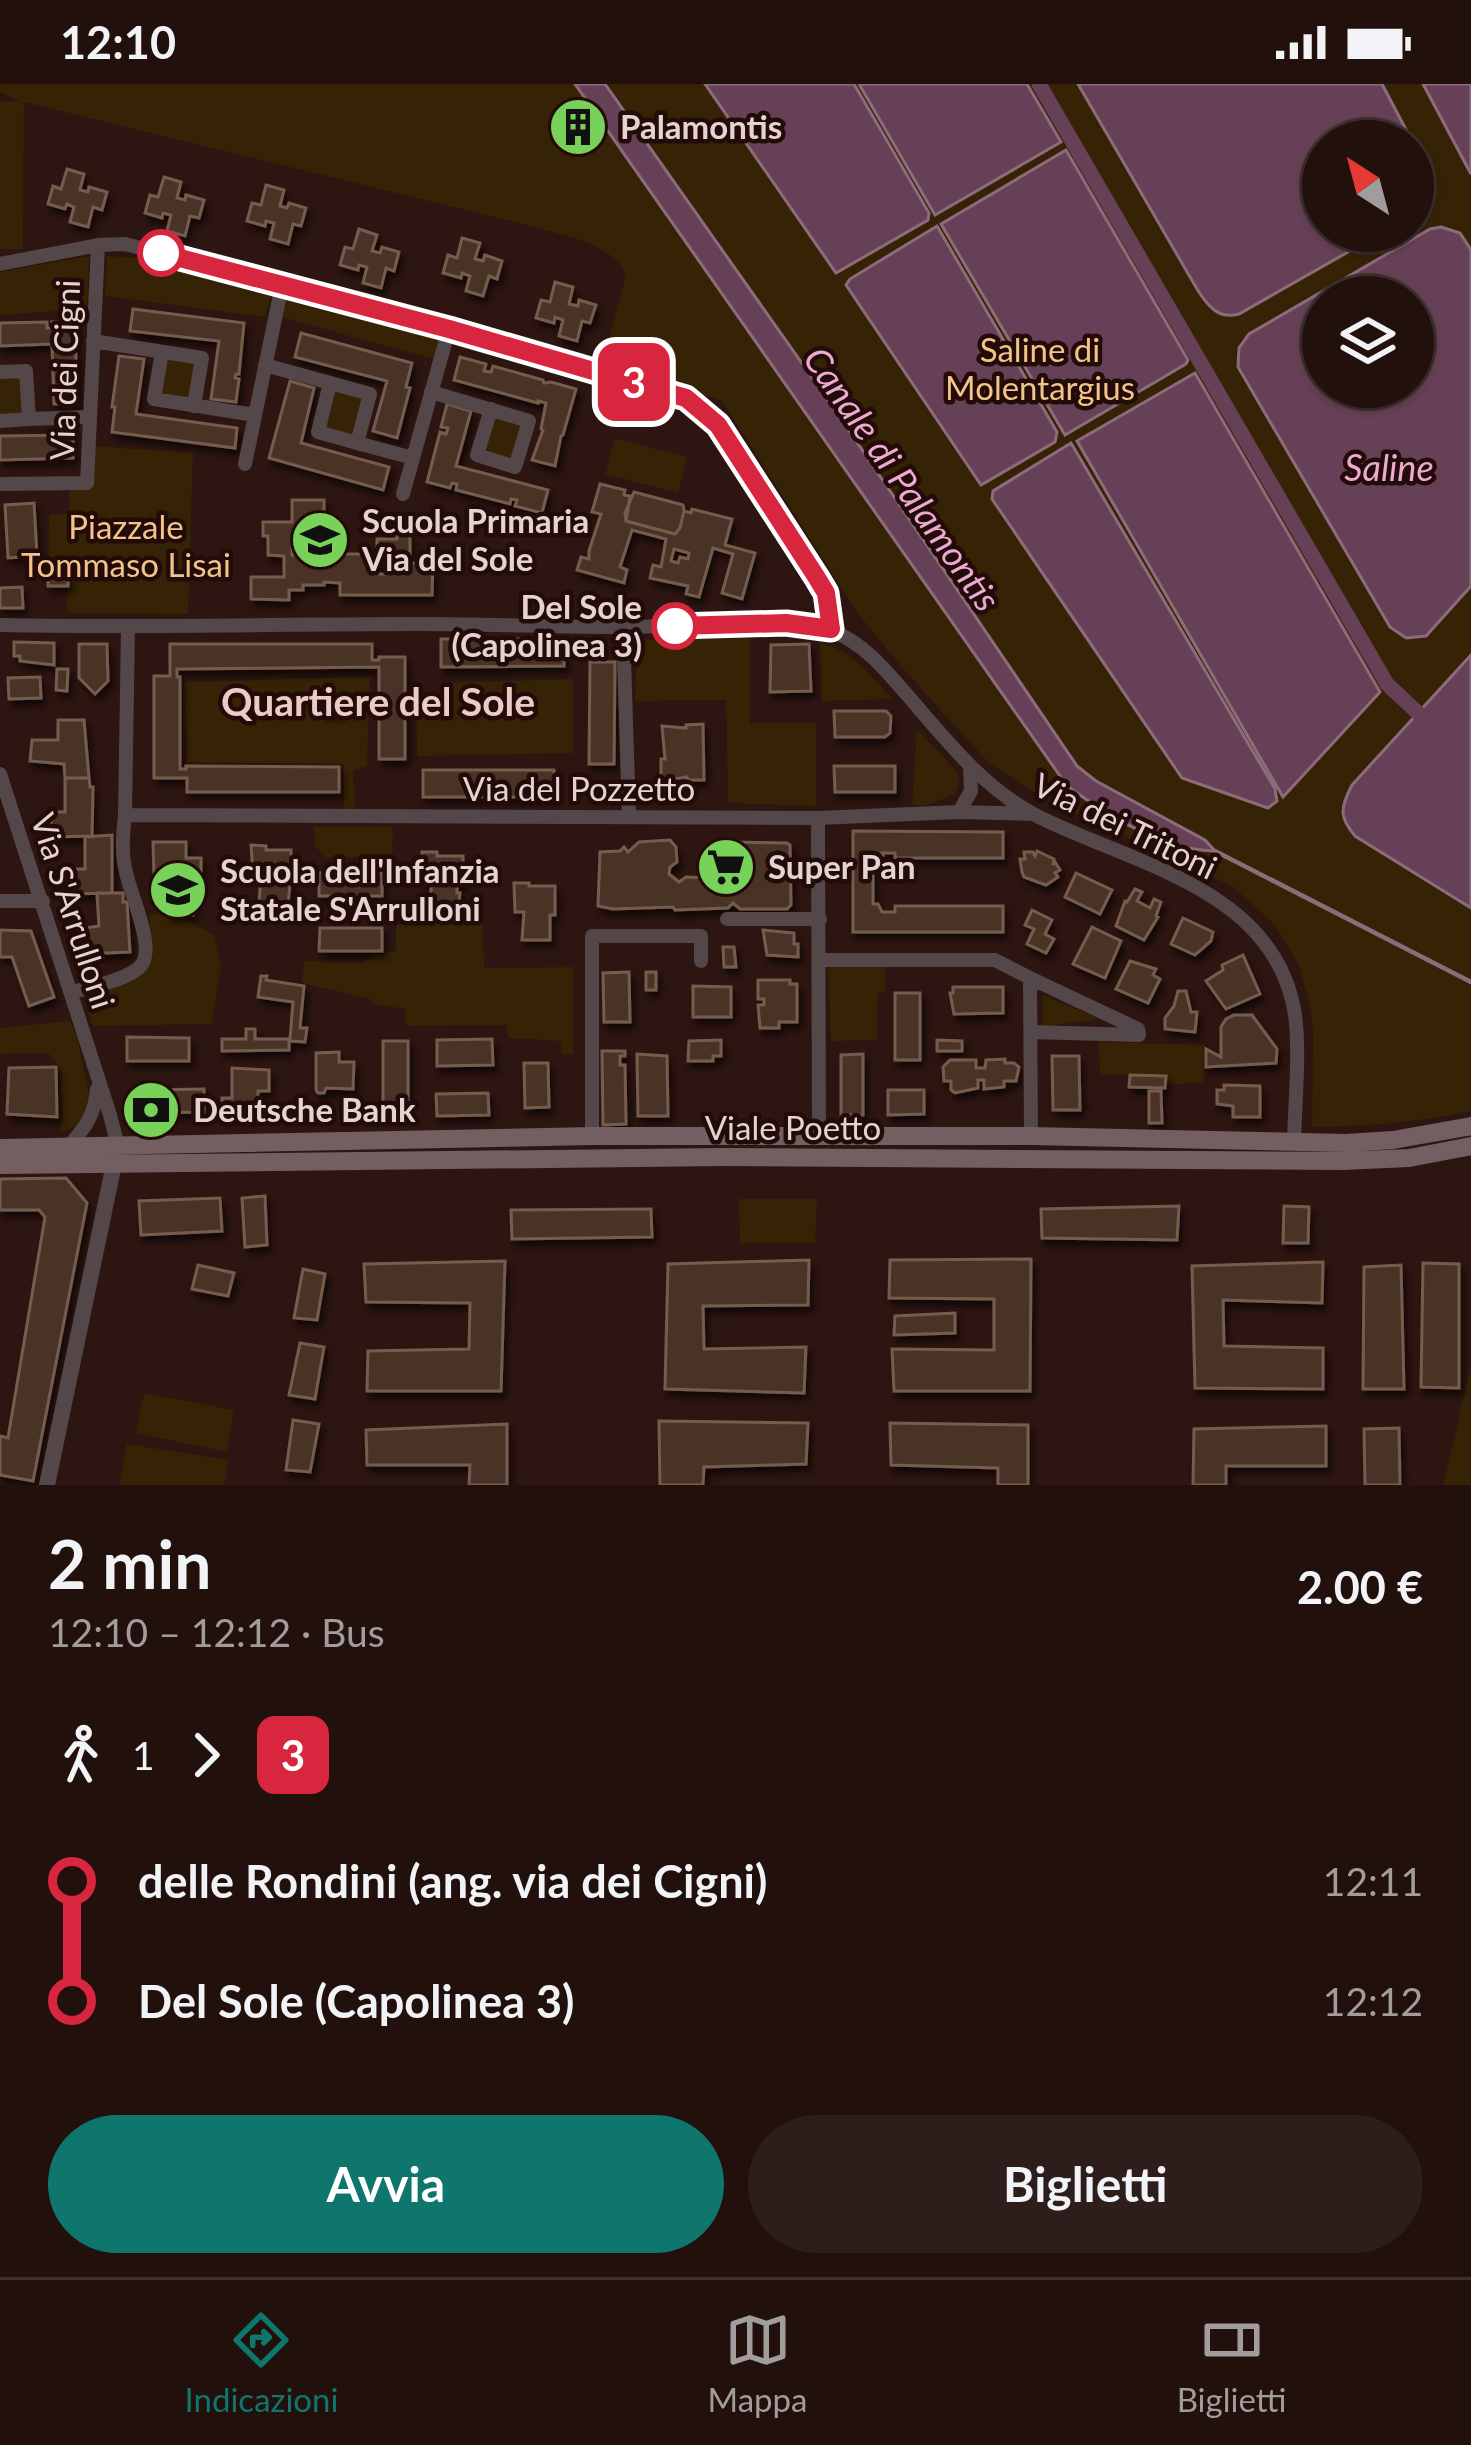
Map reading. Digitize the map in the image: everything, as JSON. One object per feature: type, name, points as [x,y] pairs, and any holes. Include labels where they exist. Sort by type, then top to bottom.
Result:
[{"type":"main road","name":"Viale Poetto","points":[[0,1165],[117,1155],[592,1136],[1031,1136],[1294,1142],[1393,1140],[1471,1126]]},
{"type":"main road","name":"Viale Poetto","points":[[0,1148],[68,1147],[117,1155],[1342,1161],[1409,1158],[1471,1146]]},
{"type":"street","points":[[0,264],[125,244],[449,329],[686,398],[727,439],[826,593],[831,629],[786,623],[0,625]]},
{"type":"street","name":"Via dei Cigni","points":[[0,484],[87,483],[98,245]]},
{"type":"street","points":[[245,464],[282,284]]},
{"type":"street","points":[[403,494],[449,329]]},
{"type":"street","points":[[93,341],[202,358],[194,406]]},
{"type":"street","points":[[162,352],[154,399],[255,415]]},
{"type":"street","points":[[265,365],[370,394],[357,443]]},
{"type":"street","points":[[0,372],[26,371],[29,419]]},
{"type":"street","points":[[330,383],[318,432],[413,458]]},
{"type":"street","points":[[431,392],[529,421],[515,466],[477,455],[491,410]]},
{"type":"street","points":[[0,421],[90,416]]},
{"type":"street","points":[[72,992],[129,974],[146,958],[122,845],[128,627]]},
{"type":"street","points":[[623,627],[629,816]]},
{"type":"street","name":"Via dei Tritoni","points":[[831,629],[860,645],[1004,796],[1201,890],[1244,918],[1283,969],[1296,1020],[1294,1142]]},
{"type":"street","points":[[959,812],[973,781],[969,763]]},
{"type":"street","name":"Via S'Arrulloni","points":[[0,774],[72,992],[117,1155]]},
{"type":"street","name":"Via del Pozzetto","points":[[125,815],[818,818],[1034,814]]},
{"type":"street","points":[[818,818],[819,1138]]},
{"type":"street","points":[[0,901],[43,901]]},
{"type":"street","points":[[727,919],[820,919]]},
{"type":"street","points":[[592,1136],[592,936],[701,935],[700,961]]},
{"type":"street","points":[[820,959],[995,960],[1138,1029],[1139,1035],[1031,1032]]},
{"type":"street","points":[[1030,978],[1031,1136]]},
{"type":"street","name":"Via S'Arrulloni","points":[[68,1147],[88,1125],[96,1107],[94,1066]]},
{"type":"street","points":[[46,1485],[117,1155]]},
{"type":"green space","name":"Saline di Molentargius","points":[[0,84],[1471,84],[1471,1111],[1392,1123],[1312,1127],[1311,1009],[1298,963],[1275,925],[1232,886],[1048,801],[987,761],[858,614],[722,401],[603,361],[626,275],[610,255],[531,226],[24,102],[23,249],[0,249],[0,102],[20,101],[0,92]]},
{"type":"green space","points":[[89,256],[87,309],[0,315],[0,272]]},
{"type":"green space","points":[[107,256],[137,258],[274,288],[265,317],[105,296]]},
{"type":"green space","points":[[287,293],[444,333],[437,360],[281,317]]},
{"type":"green space","points":[[164,356],[199,360],[192,400],[158,393]]},
{"type":"green space","points":[[23,378],[25,415],[0,416],[0,379]]},
{"type":"green space","points":[[333,386],[367,396],[354,440],[322,430]]},
{"type":"green space","points":[[493,415],[525,424],[513,463],[480,453]]},
{"type":"green space","points":[[614,438],[687,457],[678,493],[605,474]]},
{"type":"green space","name":"Piazzale Tommaso Lisai","points":[[94,446],[193,453],[188,614],[67,613],[68,574],[48,574],[49,515],[69,513],[69,489],[93,487]]},
{"type":"green space","points":[[750,638],[750,723],[816,723],[816,806],[728,803],[726,700],[635,701],[637,640]]},
{"type":"green space","points":[[820,643],[852,658],[892,699],[822,701]]},
{"type":"green space","points":[[370,677],[367,766],[353,770],[355,811],[344,810],[344,764],[187,762],[184,682]]},
{"type":"green space","points":[[573,679],[573,753],[417,756],[416,695],[446,692],[446,683]]},
{"type":"green space","points":[[917,729],[958,773],[955,794],[927,805],[912,805]]},
{"type":"green space","points":[[314,827],[393,827],[392,857],[326,857],[315,846]]},
{"type":"green space","points":[[165,909],[171,920],[185,919],[214,935],[221,963],[212,1024],[93,1026],[82,994],[141,973],[153,956],[149,917]]},
{"type":"green space","points":[[483,918],[484,968],[573,967],[573,1054],[562,1055],[561,1041],[508,1038],[507,1025],[406,1026],[405,1009],[302,983],[304,961],[363,963],[377,954],[396,951],[396,925]]},
{"type":"green space","points":[[885,965],[885,992],[878,993],[877,1040],[831,1041],[828,966]]},
{"type":"green space","points":[[1043,995],[1100,1019],[1042,1027]]},
{"type":"green space","points":[[70,1021],[91,1105],[79,1123],[59,1132],[60,1068],[48,1053],[0,1054],[0,1028]]},
{"type":"green space","points":[[1099,1042],[1203,1045],[1204,1082],[1166,1085],[1165,1074],[1100,1075]]},
{"type":"green space","points":[[739,1199],[817,1199],[815,1243],[740,1243]]},
{"type":"green space","points":[[1471,1366],[1471,1485],[1443,1485]]},
{"type":"green space","points":[[144,1393],[234,1410],[227,1452],[136,1433]]},
{"type":"green space","points":[[127,1444],[229,1460],[224,1485],[119,1485]]},
{"type":"water","points":[[575,84],[605,84],[835,410],[1077,766],[1205,840],[1215,851],[1156,838],[1067,786]]},
{"type":"water","points":[[705,84],[854,84],[929,213],[928,220],[836,273]]},
{"type":"water","points":[[859,84],[1027,84],[1061,142],[935,215]]},
{"type":"water","points":[[1078,84],[1382,84],[1401,120],[1302,120],[1302,252],[1348,252],[1239,314],[1219,313],[1197,289]]},
{"type":"water","points":[[1423,84],[1471,84],[1471,174]]},
{"type":"water","points":[[1066,150],[1188,360],[1065,435],[941,224]]},
{"type":"water","points":[[937,226],[1057,432],[1055,442],[981,485],[846,285]]},
{"type":"water","name":"Saline","points":[[1434,228],[1460,233],[1471,250],[1471,586],[1426,636],[1406,638],[1390,627],[1238,367],[1239,348],[1249,334],[1302,303],[1302,408],[1434,408],[1434,276],[1349,276],[1390,252],[1434,252]]},
{"type":"water","name":"Saline","points":[[1195,373],[1380,692],[1283,797],[1077,441]]},
{"type":"water","points":[[1071,443],[1275,789],[1277,801],[1268,808],[1182,778],[992,499],[993,491]]},
{"type":"water","points":[[1471,655],[1471,908],[1355,836],[1343,812],[1352,785]]},
{"type":"building","points":[[67,169],[84,174],[80,190],[88,192],[89,187],[107,192],[102,210],[93,207],[88,227],[70,222],[74,207],[48,204],[53,186],[61,189]]},
{"type":"building","points":[[164,177],[181,182],[177,198],[185,200],[186,195],[204,200],[199,218],[190,216],[185,236],[167,231],[171,215],[163,213],[162,218],[145,213],[150,195],[158,197]]},
{"type":"building","points":[[266,185],[284,190],[280,206],[287,208],[289,203],[306,208],[301,226],[293,224],[288,244],[270,239],[274,223],[266,221],[265,226],[247,221],[252,203],[261,205]]},
{"type":"building","points":[[359,229],[377,235],[372,251],[380,253],[382,247],[399,252],[394,271],[386,268],[381,288],[363,283],[367,267],[359,265],[358,270],[340,265],[345,247],[353,249]]},
{"type":"building","points":[[462,238],[480,243],[475,259],[483,261],[485,255],[502,261],[497,279],[489,276],[483,296],[466,291],[470,276],[443,273],[448,255],[457,258]]},
{"type":"building","points":[[555,282],[573,287],[569,304],[578,306],[579,300],[596,305],[590,323],[582,321],[577,341],[559,336],[563,320],[555,317],[554,323],[536,318],[541,300],[550,302]]},
{"type":"building","points":[[133,309],[244,323],[236,402],[211,399],[219,341],[130,331]]},
{"type":"building","points":[[75,321],[77,403],[54,404],[52,344],[0,346],[0,323],[47,322],[47,328],[53,328],[52,322]]},
{"type":"building","points":[[301,333],[412,363],[397,438],[373,431],[387,381],[295,357]]},
{"type":"building","points":[[119,356],[144,359],[136,414],[237,428],[235,448],[112,432]]},
{"type":"building","points":[[460,357],[486,364],[484,371],[491,372],[493,366],[576,389],[555,466],[532,460],[546,403],[454,380]]},
{"type":"building","points":[[290,381],[314,388],[301,443],[389,467],[383,490],[269,458]]},
{"type":"building","points":[[447,404],[471,411],[456,466],[548,490],[542,513],[515,506],[517,500],[511,499],[510,504],[456,490],[457,484],[450,488],[427,482],[440,432],[446,434],[448,428],[441,427]]},
{"type":"building","points":[[73,435],[73,458],[0,460],[0,436]]},
{"type":"building","points":[[600,484],[625,490],[624,495],[630,496],[626,521],[675,534],[684,511],[732,519],[725,545],[755,553],[742,599],[722,593],[733,554],[713,548],[699,597],[686,594],[688,586],[650,578],[653,565],[661,567],[666,539],[632,530],[620,567],[627,570],[624,583],[577,570],[581,557],[589,559],[601,514],[592,512]],"holes":[[[674,549],[689,553],[688,559],[671,561]]]},
{"type":"building","points":[[634,492],[683,505],[675,534],[626,521]]},
{"type":"building","points":[[292,500],[324,500],[324,559],[332,559],[332,554],[377,557],[377,539],[410,534],[410,563],[433,563],[432,595],[340,595],[340,583],[324,582],[289,590],[289,600],[251,599],[251,577],[284,577],[284,556],[268,555],[263,522],[292,522]],"holes":[[[292,543],[304,543],[304,555],[292,555]],[[377,562],[389,563],[389,574],[376,574]]]},
{"type":"building","points":[[34,503],[37,556],[8,558],[5,505]]},
{"type":"building","points":[[48,574],[68,574],[68,586],[48,586]]},
{"type":"building","points":[[22,587],[23,608],[0,608],[0,588]]},
{"type":"building","points":[[441,639],[564,639],[564,666],[441,667]]},
{"type":"building","points":[[14,642],[54,643],[54,665],[20,661],[20,656],[14,656]]},
{"type":"building","points":[[79,644],[107,644],[108,681],[95,694],[79,678]]},
{"type":"building","points":[[170,644],[372,644],[372,660],[405,657],[405,759],[379,759],[379,667],[177,669],[180,769],[339,767],[339,792],[187,792],[187,778],[154,778],[154,676],[170,676]]},
{"type":"building","points":[[809,644],[811,691],[770,692],[771,645]]},
{"type":"building","points":[[590,662],[615,662],[614,764],[589,764]]},
{"type":"building","points":[[57,669],[68,669],[67,691],[56,690]]},
{"type":"building","points":[[40,677],[41,698],[9,699],[8,678]]},
{"type":"building","points":[[332,698],[340,706],[328,714],[324,709]]},
{"type":"building","points":[[834,711],[886,711],[891,716],[890,733],[885,737],[835,737]]},
{"type":"building","points":[[58,720],[84,720],[89,778],[65,778],[64,764],[30,761],[32,740],[58,740]]},
{"type":"building","points":[[703,724],[704,780],[661,781],[662,726]]},
{"type":"building","points":[[834,766],[895,766],[895,792],[835,792]]},
{"type":"building","points":[[423,770],[554,770],[554,797],[423,797]]},
{"type":"building","points":[[65,778],[89,778],[92,836],[51,837],[51,812],[65,812]]},
{"type":"building","points":[[853,831],[1003,832],[1003,858],[878,855],[873,859],[873,904],[882,912],[895,912],[895,906],[1003,906],[1003,932],[853,932]]},
{"type":"building","points":[[112,835],[112,893],[70,894],[70,869],[85,869],[85,837]]},
{"type":"building","points":[[670,840],[677,862],[669,874],[679,882],[686,877],[716,878],[726,867],[729,842],[787,843],[791,905],[787,909],[740,909],[733,903],[728,908],[675,910],[598,906],[600,852],[624,847],[628,852],[639,842]]},
{"type":"building","points":[[153,842],[186,842],[186,858],[201,858],[201,887],[192,887],[193,915],[169,915],[169,875],[154,875]]},
{"type":"building","points":[[251,845],[291,850],[288,903],[259,903],[261,875],[253,875]]},
{"type":"building","points":[[1037,851],[1054,859],[1053,865],[1055,862],[1060,870],[1046,885],[1022,872],[1024,852],[1035,856]]},
{"type":"building","points":[[422,852],[463,856],[458,910],[429,910],[432,881],[422,881]]},
{"type":"building","points":[[319,873],[382,873],[382,896],[319,896]]},
{"type":"building","points":[[1076,873],[1112,890],[1100,914],[1065,897]]},
{"type":"building","points":[[514,883],[555,886],[550,940],[522,940],[524,912],[515,912]]},
{"type":"building","points":[[1135,889],[1142,892],[1137,901],[1150,908],[1154,899],[1161,902],[1144,940],[1116,926]]},
{"type":"building","points":[[97,893],[123,893],[130,952],[84,954],[85,928],[99,926]]},
{"type":"building","points":[[1032,910],[1052,920],[1045,934],[1054,939],[1046,953],[1027,944],[1034,929],[1025,925]]},
{"type":"building","points":[[1183,918],[1213,932],[1211,941],[1195,955],[1171,944]]},
{"type":"building","points":[[1092,927],[1121,941],[1105,978],[1073,964]]},
{"type":"building","points":[[320,928],[382,928],[382,951],[319,951]]},
{"type":"building","points":[[0,930],[31,931],[54,997],[29,1006],[12,957],[0,957]]},
{"type":"building","points":[[763,930],[794,933],[798,957],[767,955]]},
{"type":"building","points":[[723,947],[734,947],[736,967],[724,967]]},
{"type":"building","points":[[1243,955],[1260,994],[1226,1009],[1206,981],[1223,970],[1222,965]]},
{"type":"building","points":[[1130,961],[1156,969],[1153,975],[1160,979],[1148,1003],[1116,989]]},
{"type":"building","points":[[629,972],[630,1022],[604,1022],[603,973]]},
{"type":"building","points":[[646,972],[656,972],[656,990],[646,990]]},
{"type":"building","points":[[261,976],[304,986],[300,1028],[307,1028],[305,1042],[289,1041],[289,1050],[222,1051],[222,1039],[246,1039],[246,1029],[255,1029],[255,1039],[290,1039],[293,1002],[258,997]]},
{"type":"building","points":[[758,980],[797,984],[797,1022],[760,1028],[758,1005],[764,1005],[764,999],[758,999]]},
{"type":"building","points":[[693,986],[731,987],[731,1017],[693,1017]]},
{"type":"building","points":[[953,987],[1003,987],[1003,1013],[954,1014]]},
{"type":"building","points":[[1178,991],[1186,991],[1191,1012],[1197,1012],[1195,1032],[1165,1029]]},
{"type":"building","points":[[895,993],[920,993],[920,1060],[895,1060]]},
{"type":"building","points":[[1234,1015],[1252,1015],[1277,1049],[1276,1063],[1206,1067],[1206,1049],[1221,1057],[1221,1027]]},
{"type":"building","points":[[127,1037],[189,1038],[189,1061],[127,1061]]},
{"type":"building","points":[[492,1039],[493,1065],[437,1066],[437,1040]]},
{"type":"building","points":[[721,1040],[721,1056],[713,1056],[713,1061],[688,1061],[689,1041]]},
{"type":"building","points":[[937,1040],[962,1041],[962,1051],[937,1051]]},
{"type":"building","points":[[383,1041],[408,1041],[408,1104],[383,1104]]},
{"type":"building","points":[[602,1051],[625,1051],[620,1065],[625,1065],[626,1124],[603,1125]]},
{"type":"building","points":[[339,1052],[339,1062],[354,1062],[353,1089],[326,1088],[318,1093],[316,1053]]},
{"type":"building","points":[[637,1054],[667,1056],[668,1116],[638,1116]]},
{"type":"building","points":[[863,1054],[863,1115],[841,1115],[841,1055]]},
{"type":"building","points":[[1052,1056],[1079,1056],[1080,1110],[1053,1110]]},
{"type":"building","points":[[1005,1059],[1019,1067],[1016,1081],[1004,1081],[1004,1087],[984,1089],[984,1080],[978,1080],[978,1088],[955,1093],[951,1081],[944,1081],[943,1067],[950,1060],[976,1060],[976,1068],[985,1068],[986,1060]]},
{"type":"building","points":[[524,1063],[548,1063],[549,1107],[525,1108]]},
{"type":"building","points":[[56,1067],[57,1117],[7,1114],[9,1068]]},
{"type":"building","points":[[232,1068],[269,1070],[269,1091],[258,1091],[258,1114],[223,1117],[222,1098],[232,1098]]},
{"type":"building","points":[[1130,1075],[1166,1076],[1165,1088],[1129,1087]]},
{"type":"building","points":[[1224,1085],[1260,1086],[1260,1117],[1233,1117],[1233,1106],[1217,1104],[1217,1090],[1224,1090]]},
{"type":"building","points":[[204,1089],[204,1112],[144,1113],[144,1090]]},
{"type":"building","points":[[888,1090],[924,1090],[924,1114],[888,1115]]},
{"type":"building","points":[[1149,1091],[1161,1091],[1162,1123],[1149,1123]]},
{"type":"building","points":[[488,1093],[489,1115],[437,1116],[436,1094]]},
{"type":"building","points":[[66,1178],[87,1203],[33,1481],[0,1475],[0,1436],[8,1438],[45,1217],[39,1210],[0,1210],[0,1179]]},
{"type":"building","points":[[265,1196],[267,1245],[245,1247],[242,1198]]},
{"type":"building","points":[[220,1198],[222,1231],[141,1235],[139,1201]]},
{"type":"building","points":[[1179,1206],[1177,1240],[1042,1238],[1041,1209]]},
{"type":"building","points":[[1284,1206],[1309,1207],[1308,1243],[1283,1243]]},
{"type":"building","points":[[651,1209],[652,1237],[512,1239],[511,1210]]},
{"type":"building","points":[[1031,1259],[1030,1391],[894,1391],[892,1349],[994,1350],[994,1299],[889,1298],[890,1260]]},
{"type":"building","points":[[809,1260],[808,1305],[703,1306],[704,1349],[806,1347],[804,1393],[665,1389],[668,1264]]},
{"type":"building","points":[[505,1261],[501,1391],[367,1391],[368,1351],[469,1349],[470,1303],[366,1302],[364,1264]]},
{"type":"building","points":[[1323,1262],[1322,1303],[1223,1300],[1224,1346],[1323,1348],[1323,1389],[1195,1388],[1192,1266]]},
{"type":"building","points":[[1423,1263],[1459,1264],[1459,1388],[1421,1387]]},
{"type":"building","points":[[198,1265],[234,1273],[228,1296],[192,1289]]},
{"type":"building","points":[[1401,1265],[1404,1389],[1363,1389],[1364,1267]]},
{"type":"building","points":[[303,1269],[325,1274],[317,1320],[294,1318]]},
{"type":"building","points":[[955,1313],[955,1333],[894,1335],[895,1316]]},
{"type":"building","points":[[300,1343],[324,1347],[315,1399],[289,1395]]},
{"type":"building","points":[[293,1420],[319,1424],[310,1472],[286,1470]]},
{"type":"building","points":[[659,1421],[808,1423],[806,1464],[704,1467],[703,1485],[660,1485]]},
{"type":"building","points":[[890,1423],[1028,1425],[1028,1485],[998,1485],[998,1468],[891,1465]]},
{"type":"building","points":[[507,1424],[507,1485],[469,1485],[470,1465],[367,1465],[366,1430]]},
{"type":"building","points":[[1326,1426],[1326,1466],[1226,1466],[1226,1485],[1193,1485],[1194,1429]]},
{"type":"building","points":[[1399,1428],[1400,1485],[1365,1485],[1364,1429]]},
{"type":"waterway","points":[[1039,84],[1387,684],[1418,713]]},
{"type":"waterway","points":[[1215,851],[1471,982]]},
{"type":"bus line","name":"3","points":[[161,253],[686,398],[718,425],[826,593],[831,629],[786,623],[675,626]]},
{"type":"place","name":"Palamontis","points":[[578,127]]},
{"type":"place","name":"Scuola Primaria Via del Sole","points":[[320,540]]},
{"type":"place","name":"Del Sole (Capolinea 3)","points":[[675,626]]},
{"type":"place","name":"Super Pan","points":[[726,867]]},
{"type":"place","name":"Scuola dell'Infanzia Statale S'Arrulloni","points":[[178,890]]},
{"type":"place","name":"Deutsche Bank","points":[[151,1110]]},
{"type":"district","name":"Quartiere del Sole","points":[[378,702]]},
{"type":"water label","name":"Canale di Palamontis","points":[[902,479]]}]
